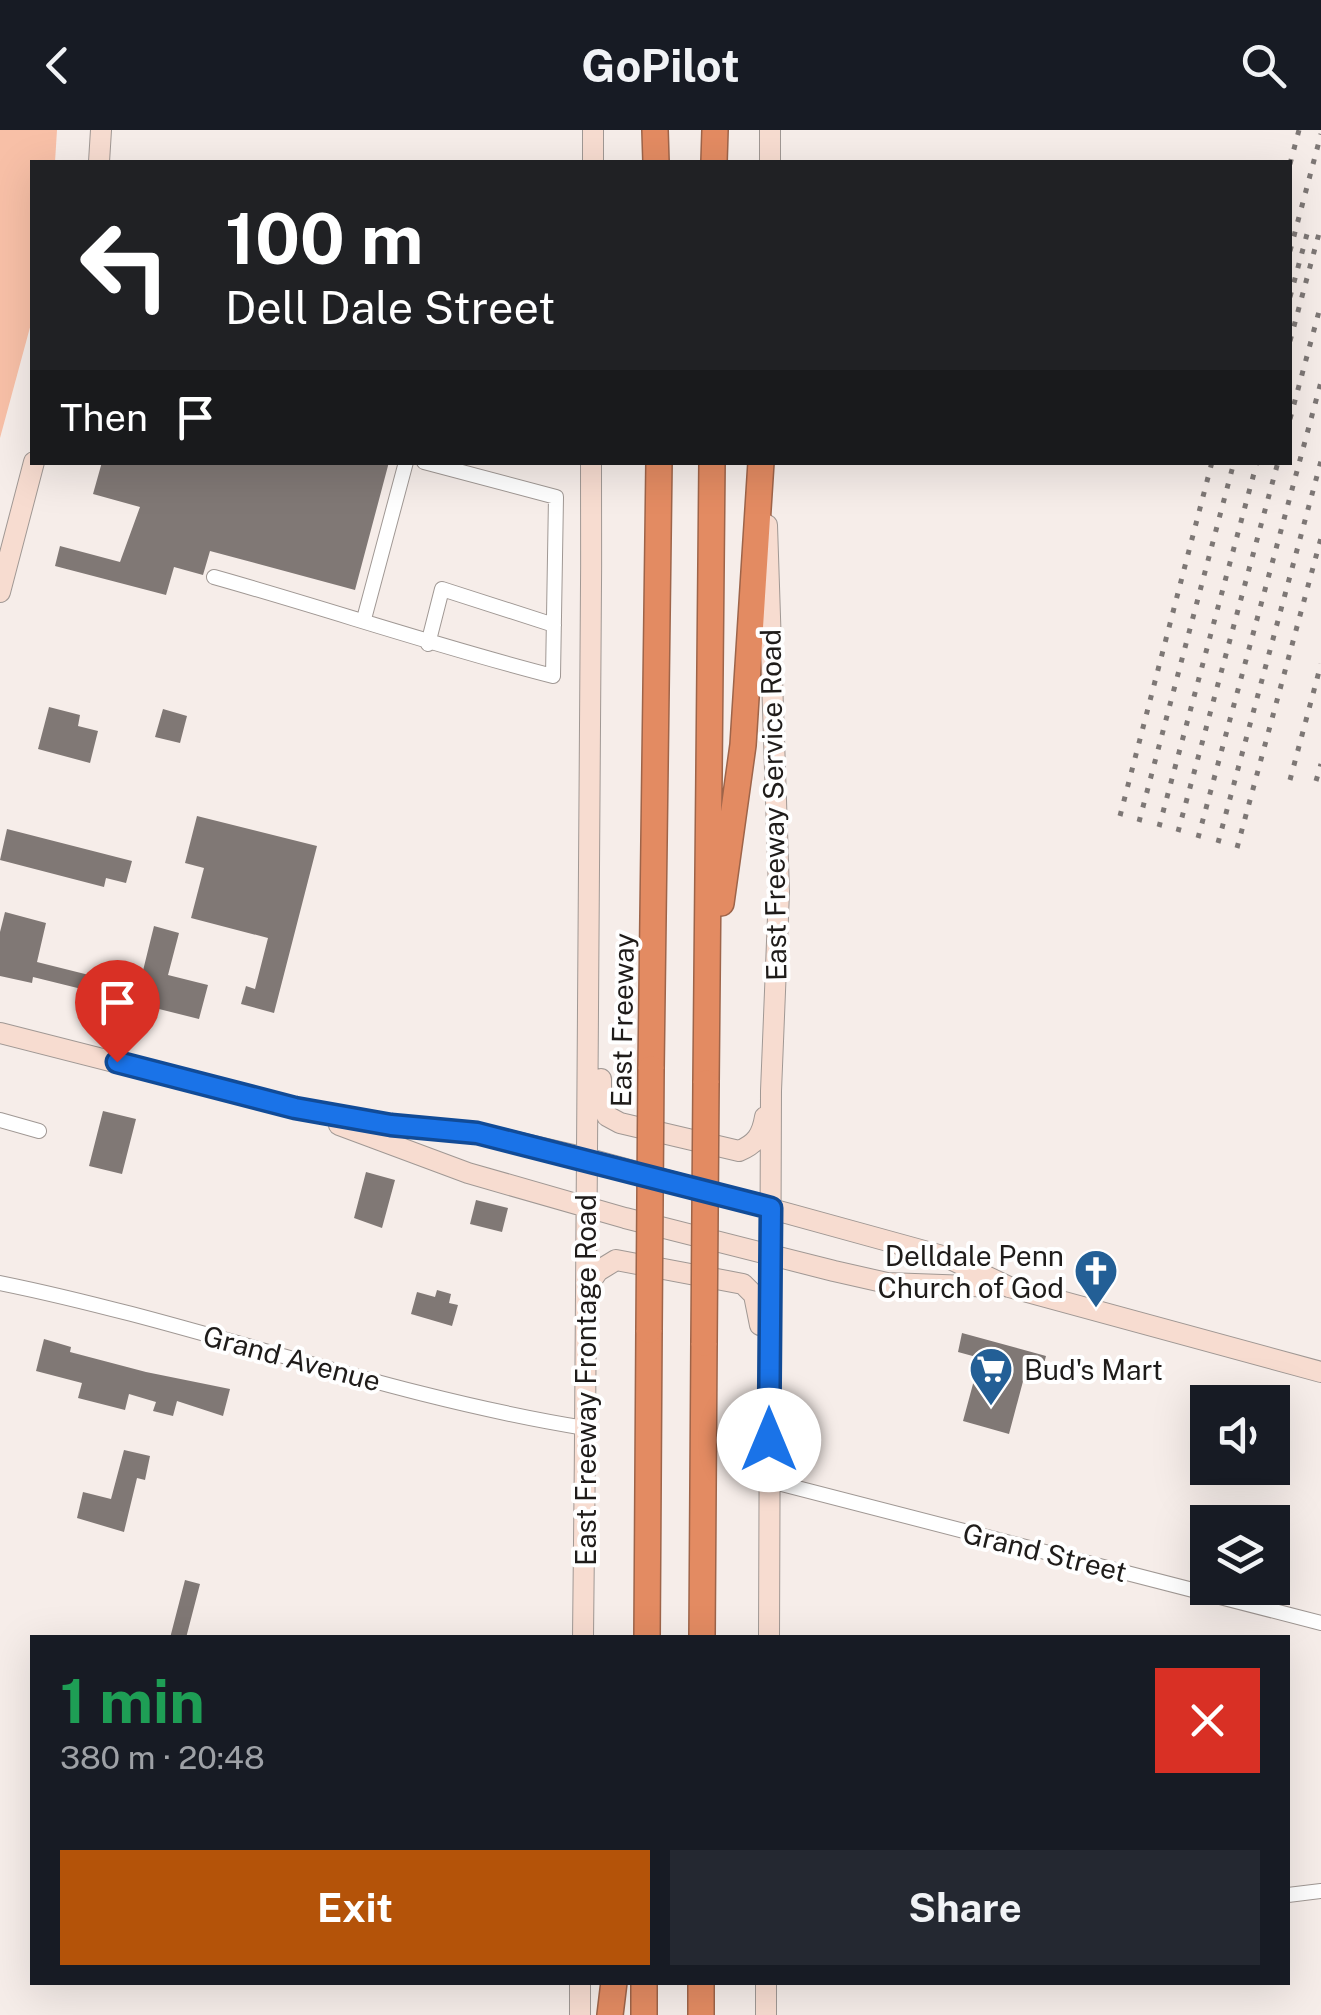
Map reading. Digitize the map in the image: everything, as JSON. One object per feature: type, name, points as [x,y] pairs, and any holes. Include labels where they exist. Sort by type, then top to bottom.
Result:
[{"type":"highway","points":[[657,130],[658,160]]},
{"type":"highway","points":[[714,160],[715,130]]},
{"type":"highway","name":"East Freeway","points":[[647,1635],[658,465]]},
{"type":"highway","points":[[702,1635],[712,465]]},
{"type":"highway","points":[[706,1007],[742,744],[763,465]]},
{"type":"highway","points":[[610,2015],[614,1985]]},
{"type":"highway","points":[[644,1985],[644,2015]]},
{"type":"highway","points":[[700,2015],[701,1985]]},
{"type":"main road","points":[[99,160],[100,130]]},
{"type":"main road","points":[[593,130],[593,160]]},
{"type":"main road","points":[[770,130],[770,160]]},
{"type":"main road","points":[[0,592],[33,465]]},
{"type":"main road","name":"East Freeway Frontage Road","points":[[583,1635],[589,1284],[586,1158],[592,978],[591,465]]},
{"type":"main road","name":"East Freeway Service Road","points":[[763,465],[779,892],[771,1208]]},
{"type":"main road","points":[[592,978],[598,1002],[601,1101],[607,1116],[739,1151],[750,1147],[762,1134],[771,1091]]},
{"type":"main road","points":[[0,1032],[295,1108],[391,1125],[477,1133],[586,1158],[946,1257],[1009,1287],[1321,1372]]},
{"type":"main road","points":[[295,1108],[468,1173],[887,1283],[1009,1287]]},
{"type":"main road","points":[[769,1635],[771,1208]]},
{"type":"main road","points":[[589,1284],[598,1271],[616,1260],[742,1284],[754,1296],[760,1314],[760,1411],[769,1440]]},
{"type":"main road","points":[[580,1985],[580,2015]]},
{"type":"main road","points":[[766,1985],[766,2015]]},
{"type":"street","points":[[364,620],[405,465]]},
{"type":"street","points":[[214,578],[364,620],[428,644],[553,676],[556,497],[435,465]]},
{"type":"street","points":[[428,644],[442,588],[554,626]]},
{"type":"street","points":[[0,1120],[39,1131]]},
{"type":"street","name":"Grand Avenue","points":[[0,1283],[193,1330],[504,1415],[585,1428]]},
{"type":"street","name":"Grand Street","points":[[770,1481],[1321,1623]]},
{"type":"street","points":[[1290,1895],[1321,1891]]},
{"type":"shaded area","points":[[0,130],[57,130],[55,160],[30,160],[30,327],[0,438]]},
{"type":"building","points":[[101,465],[388,465],[355,590],[210,551],[203,575],[174,567],[166,595],[55,566],[60,546],[120,562],[140,507],[93,494]]},
{"type":"building","points":[[49,707],[80,715],[78,726],[98,731],[90,763],[38,749]]},
{"type":"building","points":[[163,709],[187,716],[180,743],[155,737]]},
{"type":"building","points":[[197,816],[317,846],[274,1013],[241,1004],[246,986],[255,989],[268,938],[191,918],[204,868],[185,863]]},
{"type":"building","points":[[7,829],[132,861],[126,883],[106,878],[104,887],[0,860]]},
{"type":"building","points":[[5,912],[46,923],[37,962],[113,981],[110,996],[33,977],[32,983],[0,976],[0,932]]},
{"type":"building","points":[[154,926],[179,933],[168,975],[208,985],[199,1019],[135,1003]]},
{"type":"building","points":[[103,1111],[136,1119],[122,1174],[89,1166]]},
{"type":"building","points":[[366,1172],[395,1180],[382,1228],[354,1218]]},
{"type":"building","points":[[476,1200],[508,1208],[502,1232],[470,1224]]},
{"type":"building","points":[[437,1290],[451,1294],[449,1303],[458,1305],[452,1326],[411,1314],[417,1292],[435,1297]]},
{"type":"building","points":[[962,1333],[1046,1356],[1041,1375],[1026,1370],[1009,1434],[963,1421],[980,1358],[958,1352]]},
{"type":"building","points":[[44,1339],[71,1347],[70,1352],[230,1389],[223,1416],[177,1401],[173,1416],[153,1411],[156,1402],[129,1394],[125,1410],[78,1398],[82,1383],[36,1371]]},
{"type":"building","points":[[124,1450],[150,1456],[145,1480],[137,1478],[124,1532],[77,1518],[83,1492],[111,1499]]},
{"type":"building","points":[[185,1580],[200,1584],[187,1635],[171,1635]]},
{"type":"railway","points":[[1291,160],[1299,130]]},
{"type":"railway","points":[[1292,243],[1321,134]]},
{"type":"railway","points":[[1292,334],[1321,226]]},
{"type":"railway","points":[[1292,290],[1307,234]]},
{"type":"railway","points":[[1292,412],[1321,304]]},
{"type":"railway","points":[[1198,838],[1321,382]]},
{"type":"railway","points":[[1218,843],[1321,461]]},
{"type":"railway","points":[[1120,816],[1211,465]]},
{"type":"railway","points":[[1139,822],[1233,465]]},
{"type":"railway","points":[[1159,827],[1256,465]]},
{"type":"railway","points":[[1178,832],[1277,465]]},
{"type":"railway","points":[[1237,848],[1321,538]]},
{"type":"railway","points":[[1290,780],[1321,664]]},
{"type":"railway","points":[[1316,781],[1321,764]]},
{"type":"place","name":"Delldale Penn Church of God","points":[[1096,1309]]},
{"type":"place","name":"Bud's Mart","points":[[991,1407]]},
{"type":"route","points":[[117,1062],[295,1108],[391,1125],[477,1133],[771,1208],[769,1440]]}]
